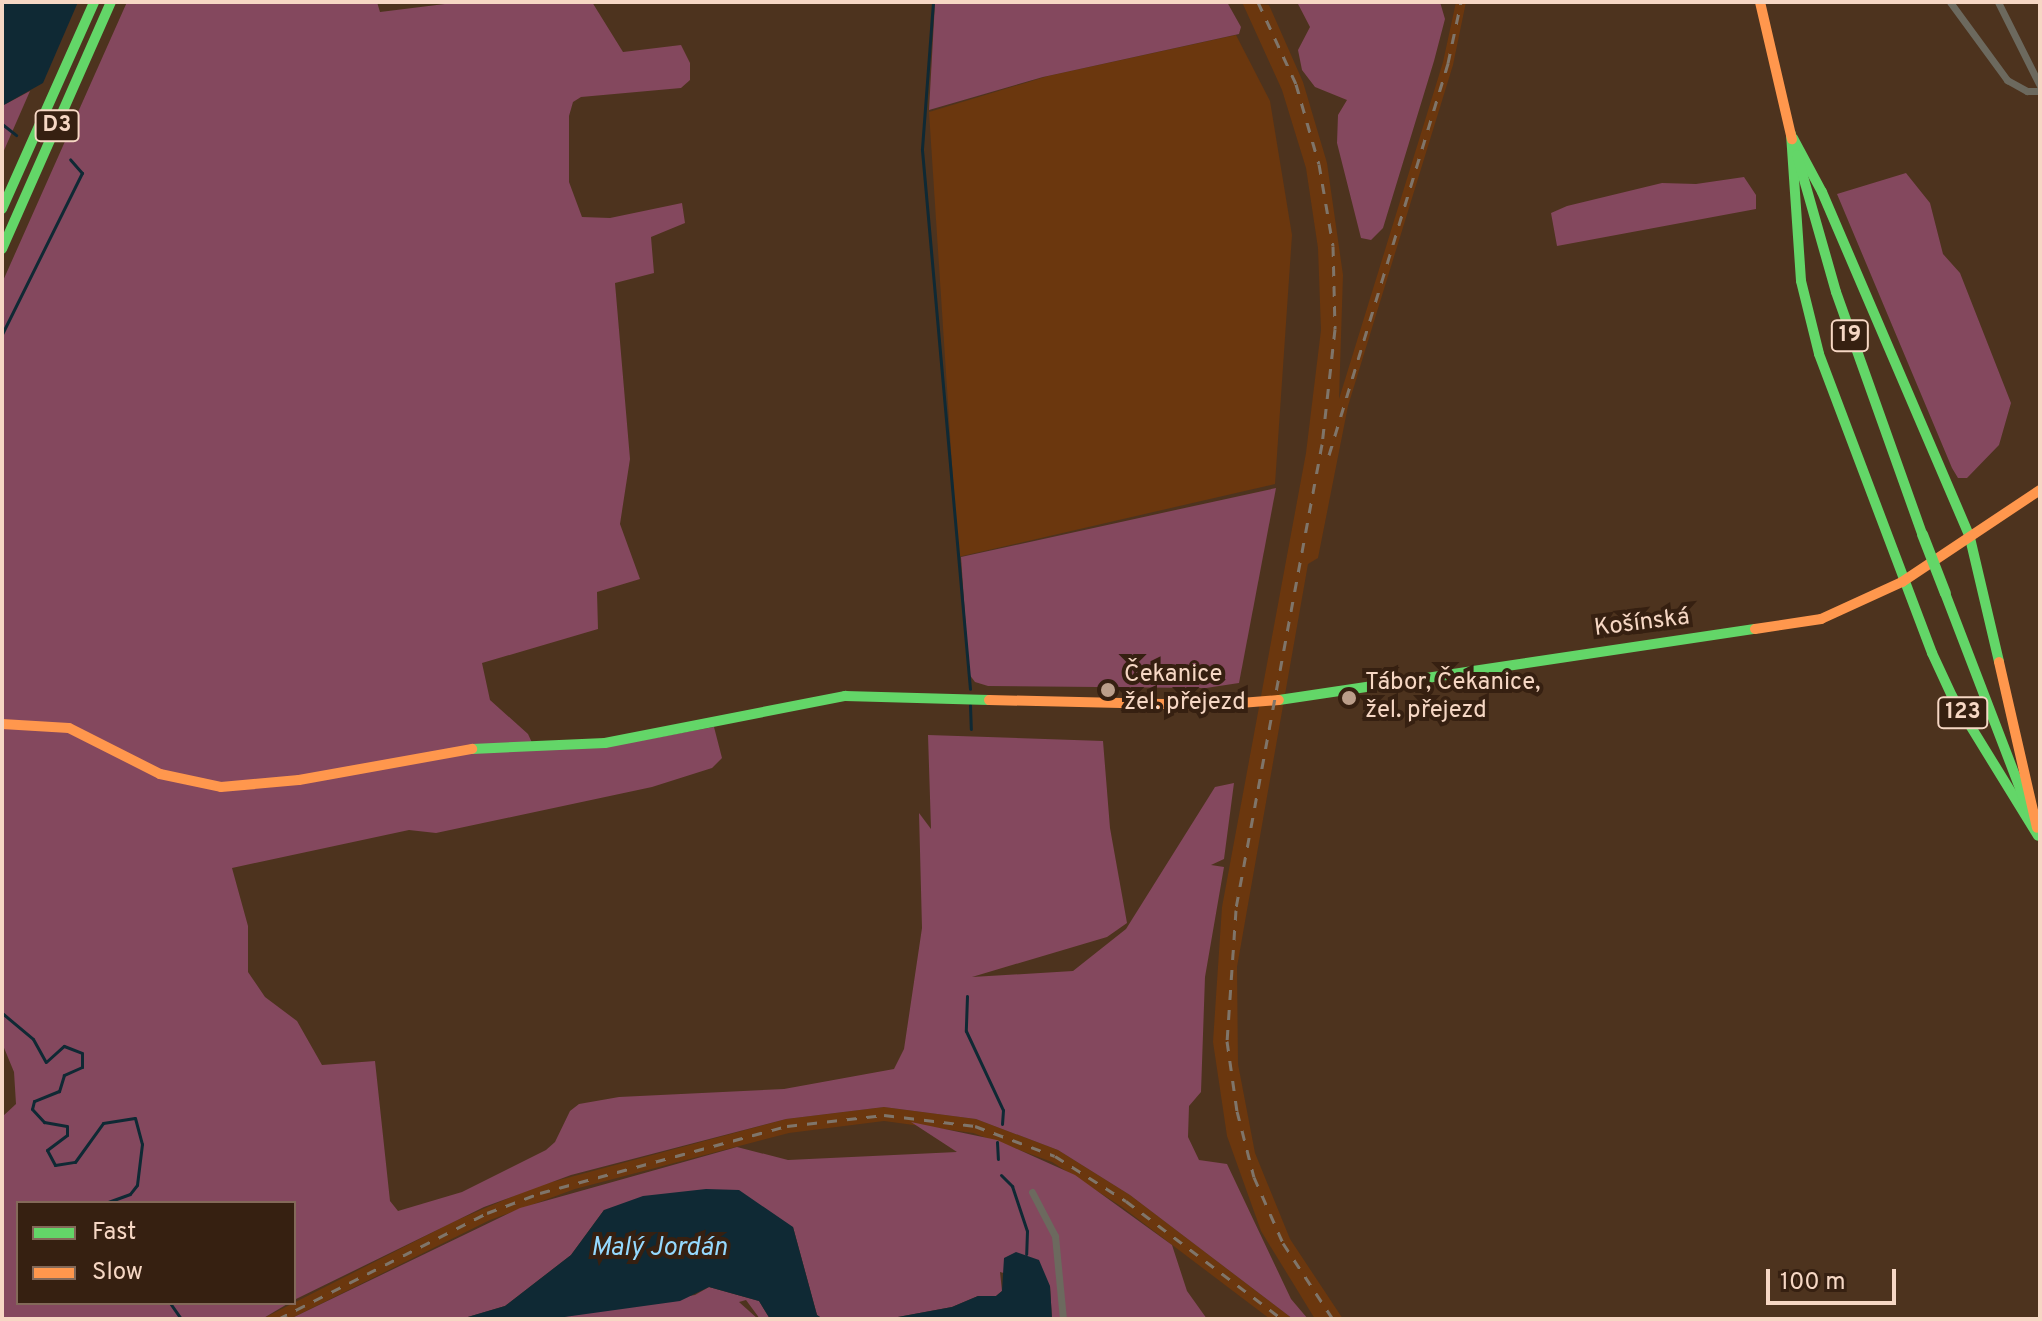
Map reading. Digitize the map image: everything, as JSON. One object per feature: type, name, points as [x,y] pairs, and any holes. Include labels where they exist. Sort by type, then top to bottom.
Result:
[{"type":"main road","name":"D3","points":[[2,209],[94,2]]},
{"type":"main road","name":"D3","points":[[2,249],[111,2]]},
{"type":"main road","name":"19","points":[[1760,2],[1791,134],[1836,292],[1922,534],[2039,839]]},
{"type":"main road","points":[[1791,134],[1822,192],[1970,538]]},
{"type":"main road","points":[[1791,134],[1793,201],[1809,322],[1902,582]]},
{"type":"main road","name":"Košínská","points":[[2,724],[69,728],[160,774],[197,785],[234,787],[477,748],[605,743],[845,696],[1215,705],[1275,701],[1783,627],[1835,613],[1902,582],[2040,490]]},
{"type":"main road","name":"123","points":[[1970,538],[2039,839]]},
{"type":"main road","name":"123","points":[[1902,582],[1952,696],[2039,839]]},
{"type":"street","points":[[1950,2],[2007,80],[2027,91],[2040,88],[1998,2]]},
{"type":"street","points":[[1032,1192],[1055,1236],[1063,1319]]},
{"type":"shaded area","points":[[127,2],[377,2],[380,12],[461,2],[592,2],[623,52],[681,45],[690,63],[690,80],[681,88],[581,97],[573,102],[569,116],[569,182],[582,217],[610,218],[682,203],[685,223],[651,237],[654,273],[615,283],[630,459],[620,524],[640,579],[597,592],[598,629],[482,663],[490,700],[528,734],[534,747],[605,747],[714,727],[722,758],[712,768],[652,787],[436,833],[409,830],[232,868],[248,926],[248,972],[265,997],[297,1021],[322,1065],[375,1061],[390,1201],[398,1211],[462,1192],[546,1150],[555,1142],[570,1111],[579,1104],[619,1097],[784,1089],[894,1069],[904,1049],[922,928],[919,813],[931,829],[928,735],[1103,741],[1110,828],[1127,923],[1107,937],[972,977],[1073,971],[1126,929],[1215,787],[1234,783],[1224,859],[1211,865],[1224,867],[1205,977],[1201,1092],[1189,1106],[1188,1137],[1199,1160],[1227,1164],[1291,1299],[1308,1319],[1293,1319],[1130,1195],[1058,1150],[976,1119],[884,1107],[786,1119],[571,1175],[484,1207],[296,1299],[296,1201],[16,1201],[16,1305],[286,1305],[262,1319],[2,1319],[2,1117],[16,1104],[14,1072],[2,1043],[2,283]]},
{"type":"shaded area","points":[[935,2],[1227,2],[1241,27],[1239,34],[1043,77],[929,110]]},
{"type":"shaded area","points":[[1242,2],[1269,5],[1303,82],[1327,163],[1343,275],[1339,399],[1443,62],[1456,2],[1466,2],[1453,65],[1348,406],[1318,558],[1308,564],[1237,967],[1238,1064],[1255,1153],[1290,1239],[1343,1319],[1315,1319],[1261,1231],[1227,1136],[1213,1042],[1222,907],[1306,453],[1321,330],[1318,248],[1306,168],[1282,90]]},
{"type":"shaded area","points":[[1297,2],[1440,2],[1445,19],[1434,61],[1383,228],[1371,240],[1361,238],[1337,143],[1338,115],[1347,100],[1315,87],[1302,70],[1298,50],[1310,27]]},
{"type":"shaded area","points":[[1236,35],[1270,101],[1292,235],[1275,484],[958,557],[929,112],[1048,76]]},
{"type":"shaded area","points":[[30,91],[2,155],[2,106]]},
{"type":"shaded area","points":[[1906,173],[1930,203],[1943,254],[1960,273],[2011,403],[1999,445],[1967,478],[1958,478],[1952,468],[1837,194]]},
{"type":"shaded area","points":[[1744,177],[1756,195],[1756,209],[1557,246],[1551,213],[1567,206],[1662,183],[1696,184]]},
{"type":"shaded area","points":[[1276,488],[1239,683],[1206,688],[988,686],[975,682],[969,674],[961,557]]},
{"type":"shaded area","points":[[884,1107],[976,1119],[1058,1150],[1130,1195],[1293,1319],[1270,1319],[1122,1207],[1052,1162],[973,1133],[884,1121],[789,1133],[575,1189],[490,1220],[290,1319],[262,1319],[290,1305],[296,1305],[296,1302],[455,1221],[537,1186],[786,1119]]},
{"type":"shaded area","points":[[911,1122],[997,1140],[1075,1175],[1172,1245],[1187,1291],[1207,1319],[1052,1319],[1050,1286],[1000,1272],[1002,1291],[996,1296],[978,1296],[952,1307],[887,1319],[823,1319],[817,1315],[793,1227],[604,1210],[571,1255],[505,1306],[461,1319],[290,1319],[520,1208],[737,1147],[788,1160],[957,1152]]},
{"type":"shaded area","points":[[709,1287],[759,1301],[770,1319],[760,1319],[746,1300],[739,1302],[758,1319],[550,1319],[695,1295]]},
{"type":"water","points":[[2,2],[78,2],[43,83],[2,106]]},
{"type":"water","name":"Malý Jordán","points":[[706,1189],[739,1190],[793,1227],[817,1315],[823,1319],[770,1319],[759,1301],[709,1287],[680,1301],[550,1319],[461,1319],[505,1306],[571,1255],[604,1210],[643,1196]]},
{"type":"water","points":[[1016,1252],[1039,1260],[1050,1286],[1052,1319],[887,1319],[952,1307],[978,1296],[996,1296],[1002,1291],[1004,1258]]},
{"type":"waterway","points":[[933,2],[922,150],[970,689]]},
{"type":"waterway","points":[[2,124],[16,135]]},
{"type":"waterway","points":[[2,334],[82,173],[70,159]]},
{"type":"waterway","points":[[970,705],[971,729]]},
{"type":"waterway","points":[[967,996],[966,1031],[1003,1110],[1002,1124]]},
{"type":"waterway","points":[[2,1013],[33,1039],[46,1062],[64,1046],[82,1053],[82,1067],[64,1075],[59,1091],[34,1101],[32,1109],[44,1122],[67,1126],[67,1135],[47,1150],[55,1165],[75,1162],[103,1123],[135,1118],[142,1144],[137,1185],[130,1194],[111,1201]]},
{"type":"waterway","points":[[997,1142],[998,1159]]},
{"type":"waterway","points":[[1001,1175],[1012,1186],[1027,1231],[1026,1254]]},
{"type":"waterway","points":[[171,1305],[181,1319]]},
{"type":"railway","points":[[1258,2],[1296,84],[1319,164],[1333,246],[1335,329],[1322,444],[1236,910],[1227,1041],[1237,1111],[1254,1177],[1283,1243],[1333,1319]]},
{"type":"railway","points":[[1329,455],[1448,63],[1461,2]]},
{"type":"railway","points":[[278,1319],[487,1213],[540,1193],[787,1126],[884,1115],[975,1126],[1055,1156],[1126,1201],[1282,1319]]},
{"type":"traffic: fast","points":[[2,209],[94,2]]},
{"type":"traffic: fast","points":[[2,249],[111,2]]},
{"type":"traffic: fast","points":[[1791,134],[1801,281],[1819,354],[1932,653],[1952,696],[2038,836]]},
{"type":"traffic: fast","points":[[1793,138],[1822,192],[1970,538],[1999,662]]},
{"type":"traffic: fast","points":[[1797,155],[1836,292],[1922,534]]},
{"type":"traffic: fast","points":[[1922,534],[1945,593]]},
{"type":"traffic: fast","points":[[1945,593],[2028,809]]},
{"type":"traffic: fast","points":[[1279,700],[1755,629]]},
{"type":"traffic: fast","points":[[472,749],[605,743],[845,696],[989,700]]},
{"type":"traffic: slow","points":[[1760,2],[1792,139]]},
{"type":"traffic: slow","points":[[1755,629],[1821,619],[1902,582],[2040,490]]},
{"type":"traffic: slow","points":[[1999,662],[2037,828]]},
{"type":"traffic: slow","points":[[989,700],[1215,705],[1279,700]]},
{"type":"traffic: slow","points":[[2,724],[69,728],[160,774],[221,787],[299,780],[472,749]]},
{"type":"place","name":"Čekanice žel. přejezd","points":[[1108,690]]},
{"type":"place","name":"Tábor, Čekanice, žel. přejezd","points":[[1349,698]]}]
